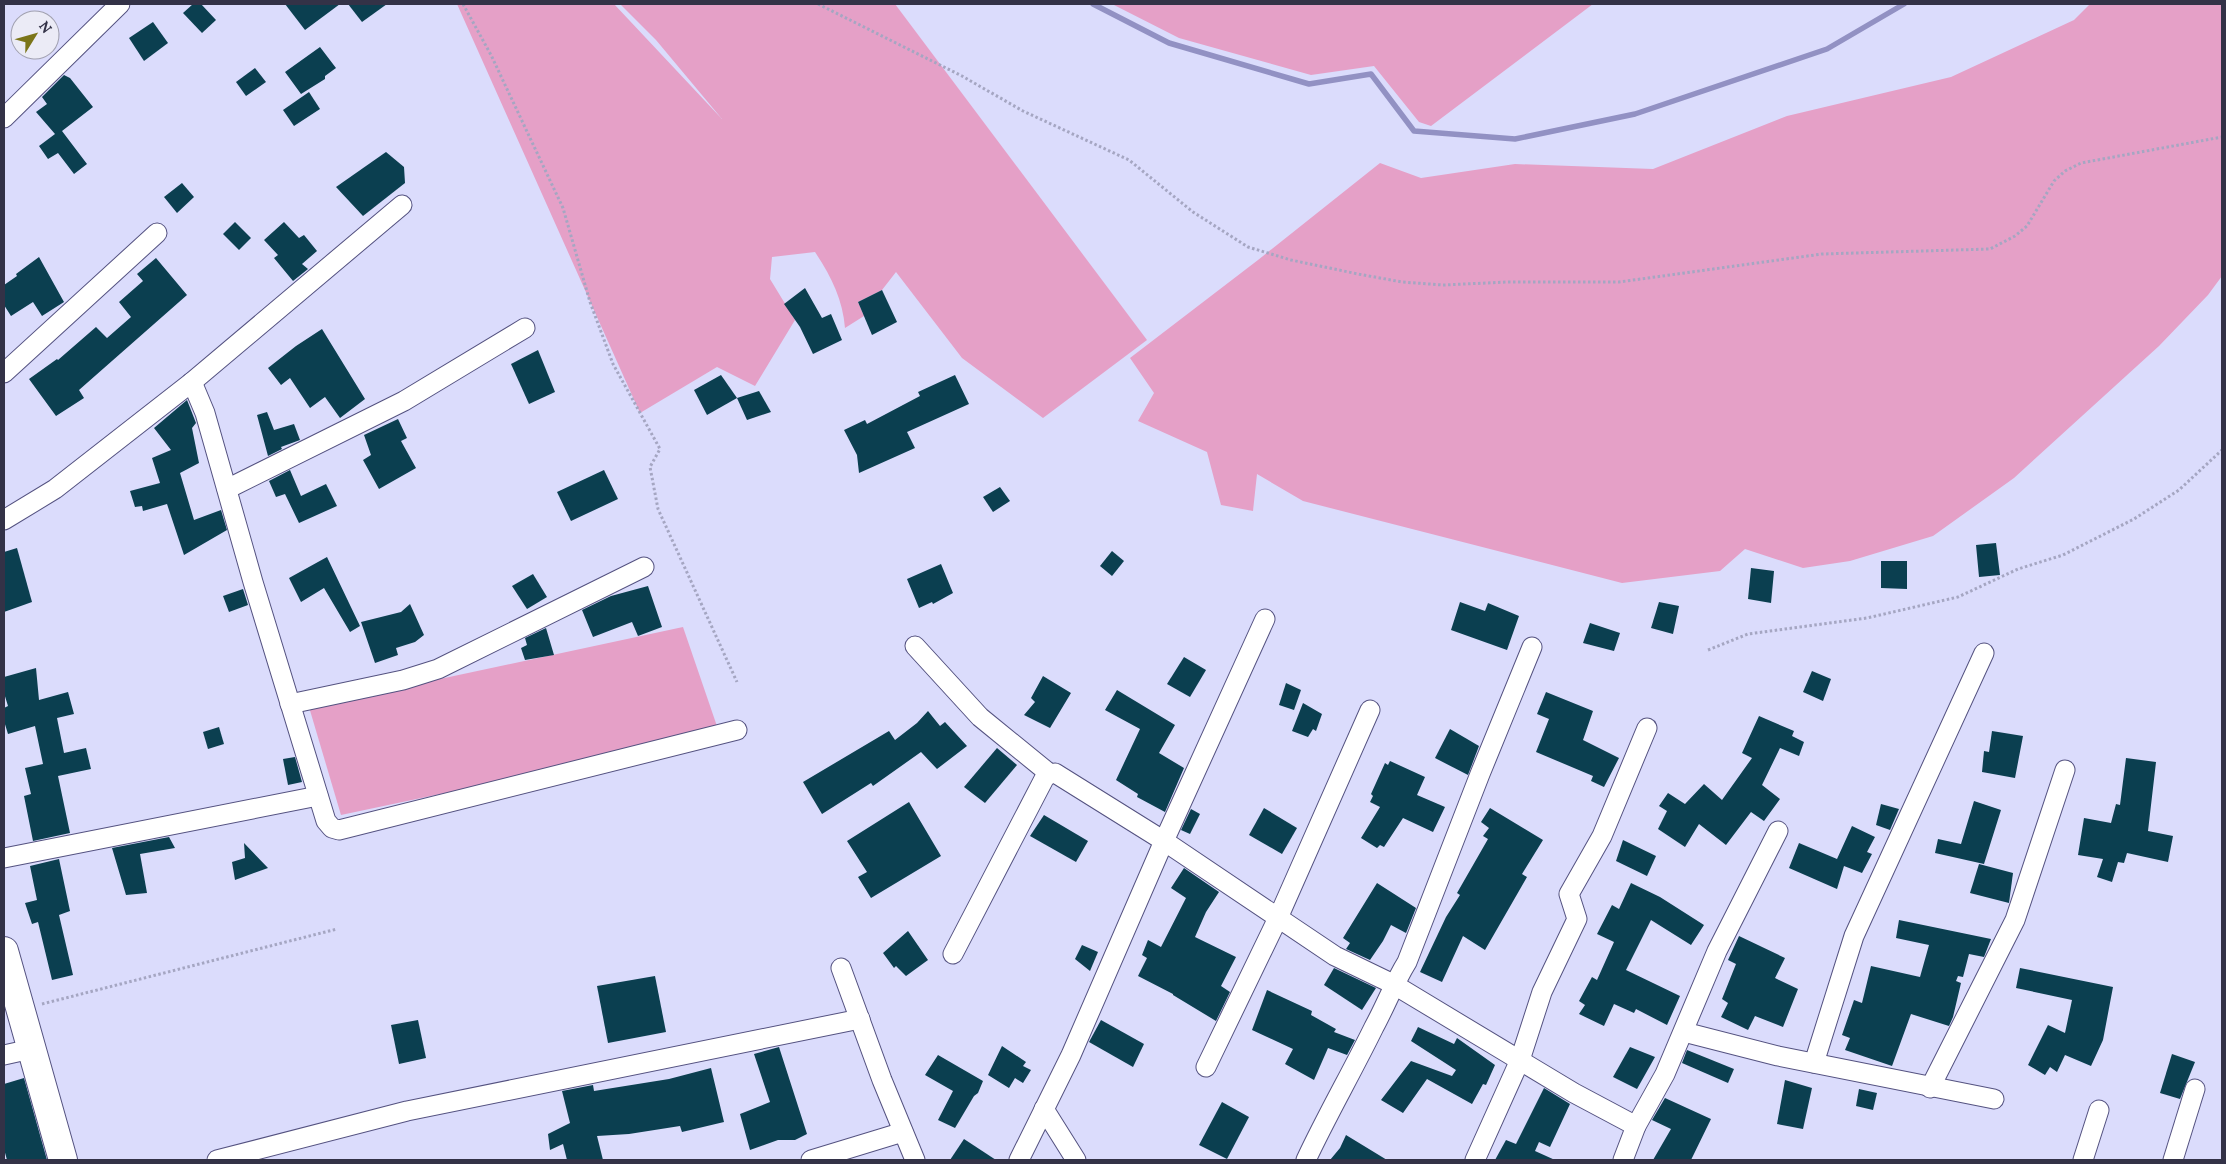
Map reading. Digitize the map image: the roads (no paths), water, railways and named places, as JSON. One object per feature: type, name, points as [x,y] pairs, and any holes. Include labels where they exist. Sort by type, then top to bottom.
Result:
[{"type":"highway","points":[[4,951],[63,1160]]},
{"type":"street","points":[[4,118],[120,4]]},
{"type":"street","points":[[4,520],[55,489],[192,382],[402,206]]},
{"type":"street","points":[[4,373],[157,233]]},
{"type":"street","points":[[227,489],[404,402],[525,328]]},
{"type":"street","points":[[192,382],[205,413],[318,796],[326,821],[332,828],[339,830],[737,730]]},
{"type":"street","points":[[290,704],[403,680],[438,669],[644,568]]},
{"type":"street","points":[[1019,1160],[1071,1055],[1164,841],[1265,619]]},
{"type":"street","points":[[915,646],[980,717],[1050,774]]},
{"type":"street","points":[[1306,1160],[1330,1108],[1375,1027],[1393,984],[1407,962],[1532,647]]},
{"type":"street","points":[[1814,1063],[1854,936],[1984,653]]},
{"type":"street","points":[[1206,1067],[1278,918],[1370,710]]},
{"type":"street","points":[[1475,1160],[1520,1060],[1542,992],[1577,919],[1569,894],[1602,836],[1647,728]]},
{"type":"street","points":[[1930,1088],[2015,920],[2065,770]]},
{"type":"street","points":[[954,954],[1045,777],[1055,773],[1164,841],[1335,956],[1393,984],[1574,1093],[1636,1126]]},
{"type":"street","points":[[4,858],[318,796]]},
{"type":"street","points":[[1623,1160],[1636,1126],[1665,1074],[1684,1032],[1716,951],[1778,831]]},
{"type":"street","points":[[841,968],[915,1160]]},
{"type":"street","points":[[217,1160],[407,1111],[860,1019]]},
{"type":"street","points":[[1684,1032],[1814,1063],[1930,1088],[1994,1099]]},
{"type":"street","points":[[4,1056],[32,1049]]},
{"type":"street","points":[[2173,1160],[2195,1089]]},
{"type":"street","points":[[1044,1109],[1076,1160]]},
{"type":"street","points":[[2083,1160],[2098,1110]]},
{"type":"street","points":[[810,1160],[903,1132]]},
{"type":"waterway","points":[[1093,4],[1169,43],[1309,84],[1371,74],[1414,131],[1515,139],[1635,114],[1827,49],[1904,4]]}]
